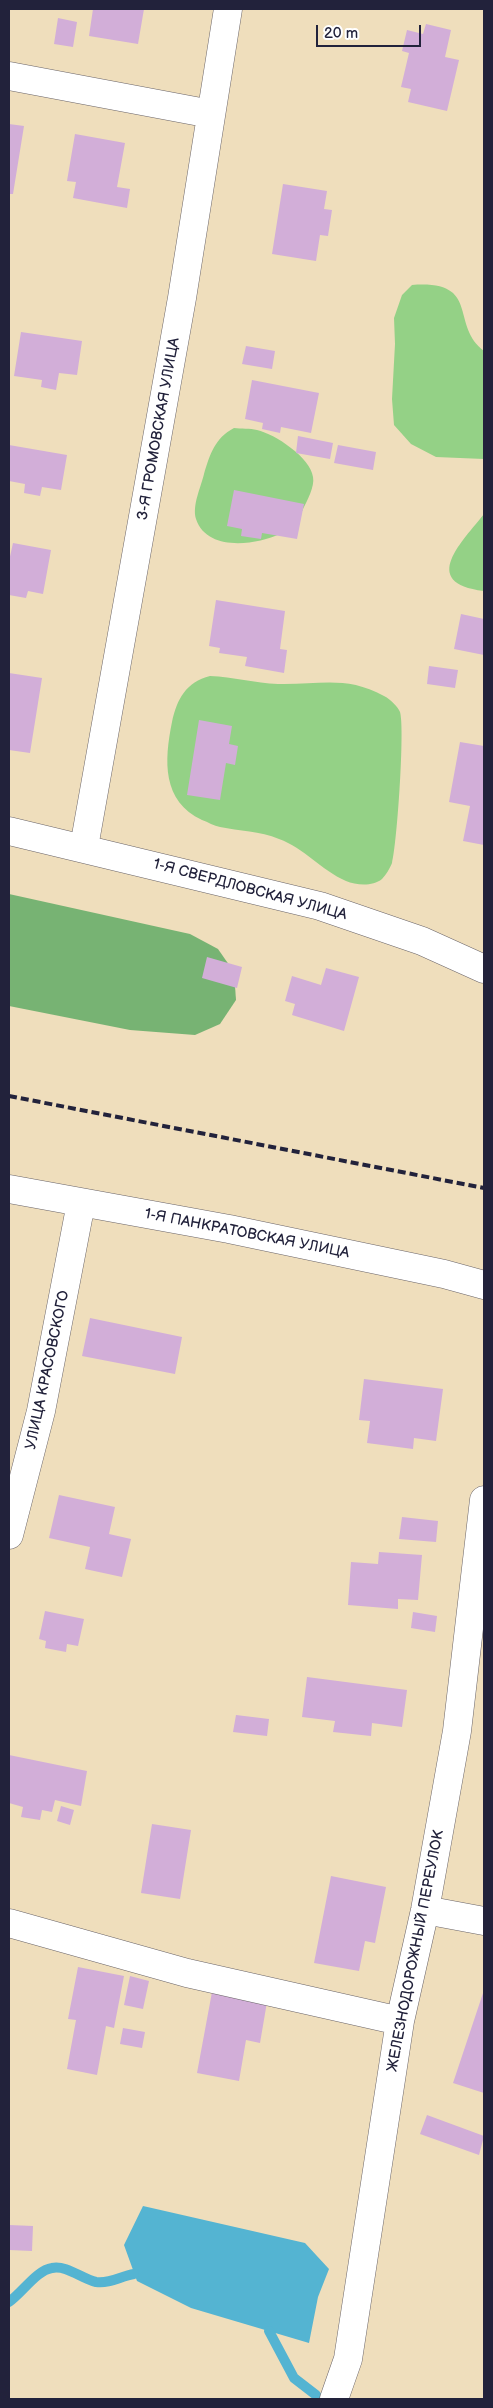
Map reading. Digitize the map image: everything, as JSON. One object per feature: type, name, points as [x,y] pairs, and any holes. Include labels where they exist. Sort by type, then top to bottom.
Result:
[{"type":"street","name":"3-Я ГРОМОВСКАЯ УЛИЦА","points":[[84,848],[182,298],[228,9]]},
{"type":"street","points":[[9,76],[211,114]]},
{"type":"street","name":"1-Я СВЕРДЛОВСКАЯ УЛИЦА","points":[[9,831],[320,906],[422,941],[484,969]]},
{"type":"street","name":"1-Я ПАНКРАТОВСКАЯ УЛИЦА","points":[[9,1189],[229,1229],[444,1274],[484,1286]]},
{"type":"street","name":"УЛИЦА КРАСОВСКОГО","points":[[9,1535],[42,1411],[81,1203]]},
{"type":"street","name":"ЖЕЛЕЗНОДОРОЖНЫЙ ПЕРЕУЛОК","points":[[334,2399],[348,2359],[400,2021],[424,1910],[457,1731],[484,1500]]},
{"type":"street","points":[[424,1910],[484,1921]]},
{"type":"street","points":[[9,1923],[187,1973],[400,2021]]},
{"type":"green space","points":[[412,285],[434,285],[448,290],[456,297],[461,306],[468,329],[474,340],[484,351],[484,459],[436,457],[411,444],[394,425],[392,399],[395,344],[394,318],[402,295]]},
{"type":"green space","points":[[234,428],[254,429],[273,436],[299,455],[311,470],[313,485],[299,516],[287,530],[270,538],[246,543],[221,541],[210,537],[202,530],[196,519],[196,502],[211,453],[222,437]]},
{"type":"green space","points":[[484,514],[484,591],[464,587],[453,579],[449,570],[451,560],[457,548]]},
{"type":"green space","points":[[210,676],[278,684],[345,683],[370,689],[386,697],[396,706],[400,712],[402,740],[398,812],[392,863],[382,879],[378,882],[364,884],[354,884],[346,881],[288,843],[264,834],[216,826],[189,812],[179,802],[173,791],[167,765],[172,722],[184,693],[195,682]]},
{"type":"green space","points":[[9,894],[190,934],[218,949],[234,972],[236,1000],[220,1024],[195,1035],[130,1030],[9,1006]]},
{"type":"water","points":[[143,2206],[305,2243],[329,2269],[318,2297],[309,2343],[191,2308],[137,2281],[124,2245]]},
{"type":"building","points":[[93,9],[144,9],[138,44],[89,36]]},
{"type":"building","points":[[58,18],[77,22],[73,47],[54,44]]},
{"type":"building","points":[[426,24],[451,30],[445,57],[459,60],[447,111],[408,102],[411,89],[401,87],[409,53],[402,51],[407,30],[423,34]]},
{"type":"building","points":[[9,124],[24,126],[13,194],[9,194]]},
{"type":"building","points":[[75,134],[125,143],[117,187],[130,189],[127,208],[73,198],[76,182],[67,181]]},
{"type":"building","points":[[283,184],[327,191],[324,209],[332,210],[328,236],[320,235],[316,261],[272,254]]},
{"type":"building","points":[[21,332],[82,341],[77,375],[59,373],[56,390],[41,387],[42,380],[14,376]]},
{"type":"building","points":[[246,346],[275,351],[272,369],[242,364]]},
{"type":"building","points":[[252,380],[319,393],[311,433],[281,427],[280,433],[262,429],[263,423],[245,419]]},
{"type":"building","points":[[298,436],[333,443],[330,459],[296,453]]},
{"type":"building","points":[[9,445],[67,455],[61,490],[42,487],[40,496],[24,493],[25,484],[9,481]]},
{"type":"building","points":[[338,445],[376,452],[373,470],[334,463]]},
{"type":"building","points":[[234,490],[304,504],[297,539],[262,533],[261,539],[241,536],[242,529],[227,526]]},
{"type":"building","points":[[13,543],[51,550],[43,594],[28,591],[26,598],[9,595],[9,561]]},
{"type":"building","points":[[216,600],[285,611],[280,649],[287,650],[284,673],[245,666],[247,657],[219,653],[220,648],[209,646]]},
{"type":"building","points":[[461,614],[484,619],[484,655],[454,649]]},
{"type":"building","points":[[429,666],[458,670],[455,688],[427,684]]},
{"type":"building","points":[[9,673],[42,678],[30,753],[9,750]]},
{"type":"building","points":[[199,720],[232,726],[229,744],[238,746],[235,765],[226,763],[220,800],[187,795]]},
{"type":"building","points":[[460,742],[484,746],[484,845],[463,841],[470,806],[449,802]]},
{"type":"building","points":[[207,957],[242,967],[237,988],[202,978]]},
{"type":"building","points":[[326,968],[359,977],[344,1031],[292,1015],[295,1004],[285,1001],[292,976],[321,985]]},
{"type":"building","points":[[90,1318],[182,1337],[175,1374],[82,1356]]},
{"type":"building","points":[[364,1379],[443,1389],[436,1441],[414,1438],[413,1449],[367,1443],[370,1421],[359,1420]]},
{"type":"building","points":[[59,1495],[115,1507],[109,1534],[131,1539],[122,1577],[85,1569],[90,1547],[49,1538]]},
{"type":"building","points":[[402,1517],[438,1521],[436,1542],[399,1539]]},
{"type":"building","points":[[379,1552],[422,1555],[418,1600],[398,1599],[398,1609],[348,1605],[351,1562],[378,1564]]},
{"type":"building","points":[[45,1611],[84,1619],[78,1646],[67,1644],[66,1652],[45,1648],[46,1641],[39,1639]]},
{"type":"building","points":[[413,1612],[437,1616],[435,1632],[411,1628]]},
{"type":"building","points":[[307,1677],[407,1690],[402,1727],[372,1723],[371,1736],[333,1732],[335,1721],[302,1717]]},
{"type":"building","points":[[236,1715],[269,1719],[267,1736],[233,1732]]},
{"type":"building","points":[[9,1755],[87,1771],[81,1806],[55,1800],[52,1812],[42,1810],[40,1820],[21,1817],[23,1807],[9,1803]]},
{"type":"building","points":[[61,1806],[74,1810],[70,1825],[57,1821]]},
{"type":"building","points":[[152,1824],[191,1830],[180,1899],[141,1893]]},
{"type":"building","points":[[331,1876],[386,1887],[375,1943],[365,1941],[359,1971],[314,1963]]},
{"type":"building","points":[[78,1967],[124,1976],[114,2028],[106,2026],[97,2075],[67,2069],[76,2020],[68,2019]]},
{"type":"building","points":[[130,1976],[149,1981],[143,2009],[124,2005]]},
{"type":"building","points":[[484,1990],[484,2093],[453,2083]]},
{"type":"building","points":[[212,1992],[267,2002],[260,2043],[246,2040],[239,2081],[197,2073]]},
{"type":"building","points":[[123,2028],[145,2032],[142,2048],[120,2044]]},
{"type":"building","points":[[427,2115],[484,2136],[479,2155],[420,2134]]},
{"type":"building","points":[[9,2225],[33,2226],[32,2251],[9,2250]]},
{"type":"waterway","points":[[9,2302],[35,2277],[52,2268],[63,2268],[96,2282],[106,2282],[134,2274]]},
{"type":"waterway","points":[[269,2331],[294,2378],[316,2395]]},
{"type":"railway","points":[[9,1096],[484,1188]]}]
